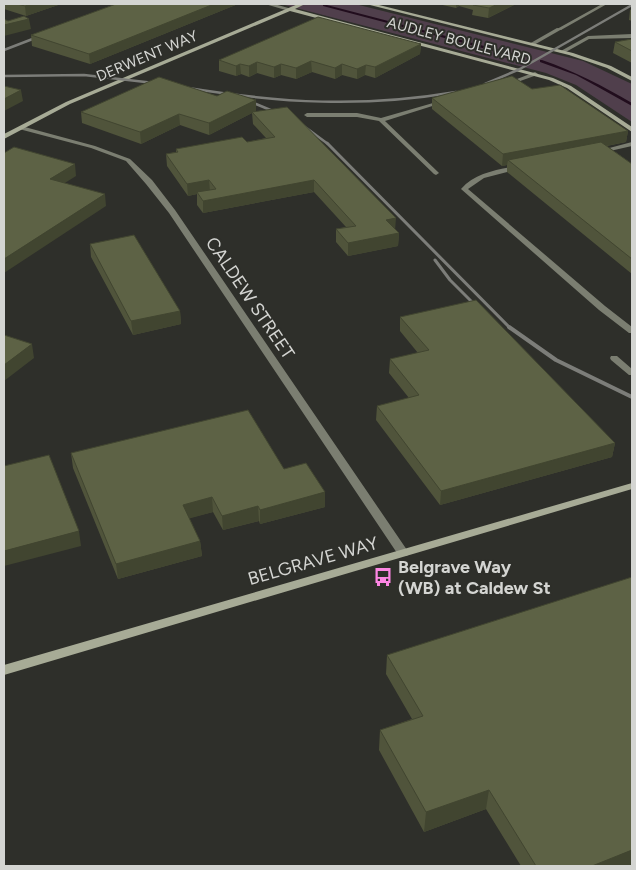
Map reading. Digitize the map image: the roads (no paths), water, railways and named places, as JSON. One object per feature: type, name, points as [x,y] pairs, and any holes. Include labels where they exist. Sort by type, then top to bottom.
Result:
[{"type":"street","name":"AUDLEY BOULEVARD","points":[[268,4],[535,74],[569,87],[632,130]]},
{"type":"street","name":"DERWENT WAY","points":[[4,137],[68,103],[302,4]]},
{"type":"street","name":"AUDLEY BOULEVARD","points":[[369,4],[562,52],[602,65],[632,79]]},
{"type":"street","points":[[532,44],[559,29]]},
{"type":"street","points":[[618,120],[632,118]]},
{"type":"street","name":"CALDEW STREET","points":[[21,128],[118,154],[134,165],[172,212],[403,553]]},
{"type":"street","name":"BELGRAVE WAY","points":[[4,670],[632,486]]},
{"type":"lane","points":[[559,29],[605,4]]},
{"type":"lane","points":[[562,52],[588,38],[632,36]]},
{"type":"lane","points":[[503,86],[535,74]]},
{"type":"lane","points":[[517,81],[524,84]]},
{"type":"lane","points":[[307,115],[357,115],[381,120],[425,106],[453,100]]},
{"type":"lane","points":[[381,120],[436,173]]},
{"type":"lane","points":[[596,152],[632,144]]},
{"type":"lane","points":[[522,167],[485,175],[471,181],[464,189],[632,331]]},
{"type":"lane","points":[[614,358],[632,373]]},
{"type":"waterway","points":[[324,5],[518,56]]},
{"type":"waterway","points":[[541,61],[588,80],[632,105]]},
{"type":"railway","points":[[485,84],[520,69],[632,5]]},
{"type":"railway","points":[[4,50],[43,35]]},
{"type":"railway","points":[[4,76],[84,75],[163,84]]},
{"type":"railway","points":[[188,88],[256,97],[322,102],[388,100],[456,92]]},
{"type":"railway","points":[[256,104],[297,121],[328,144]]},
{"type":"railway","points":[[328,144],[509,327]]},
{"type":"railway","points":[[435,260],[450,280],[480,310]]},
{"type":"railway","points":[[509,327],[556,360],[632,397]]},
{"type":"place","name":"Belgrave Way (WB) at Caldew St","points":[[383,577]]}]
